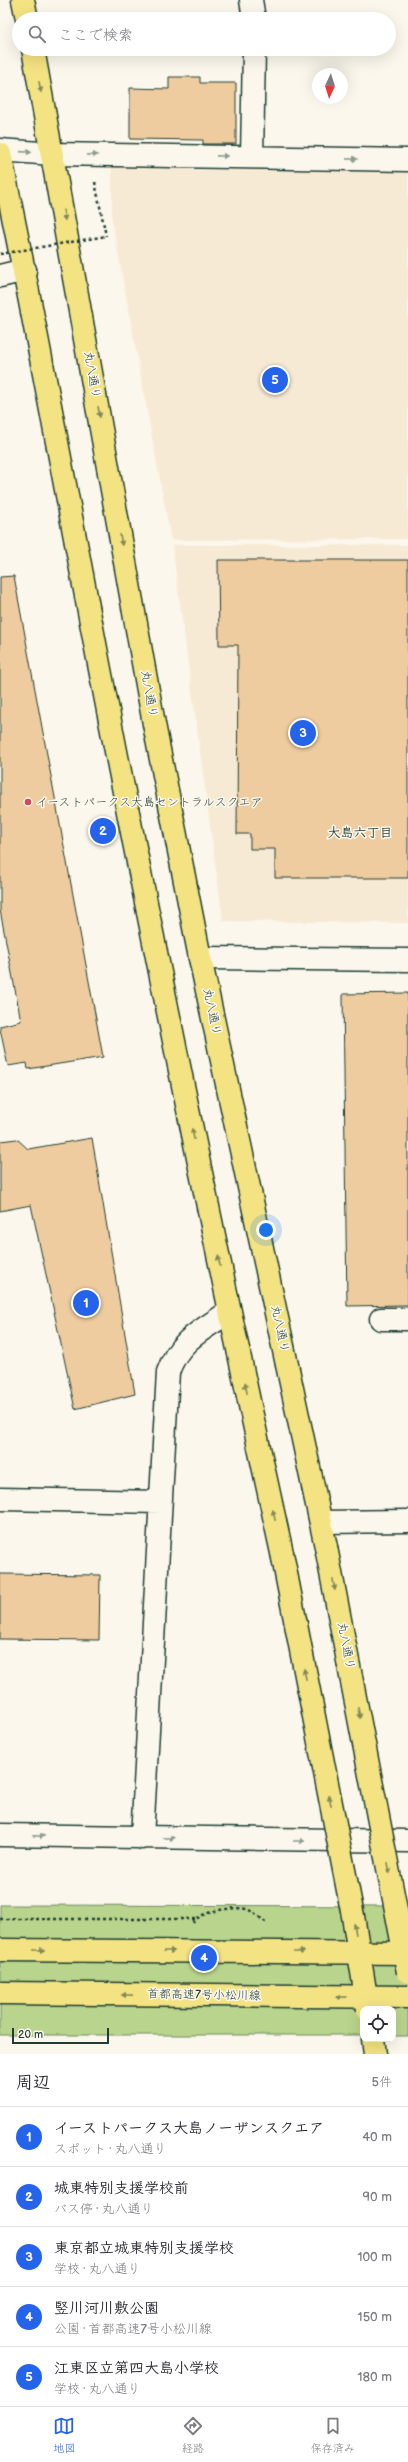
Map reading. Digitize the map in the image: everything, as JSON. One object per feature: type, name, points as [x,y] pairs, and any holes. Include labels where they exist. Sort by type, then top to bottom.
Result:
[{"type":"main road","points":[[23,0],[26,12]]},
{"type":"main road","name":"丸八通り","points":[[34,56],[154,724],[200,958],[321,1522],[408,1972]]},
{"type":"main road","points":[[0,154],[25,270],[114,739],[229,1312],[282,1553],[353,1916],[368,2006]]},
{"type":"main road","points":[[0,1950],[408,1953]]},
{"type":"main road","name":"首都高速7号小松川線","points":[[0,1993],[408,1997]]},
{"type":"main road","points":[[373,2042],[375,2054]]},
{"type":"street","points":[[251,0],[253,12]]},
{"type":"street","points":[[252,157],[254,56]]},
{"type":"street","points":[[0,150],[53,154],[408,160]]},
{"type":"street","points":[[0,276],[25,270]]},
{"type":"street","points":[[200,958],[408,960]]},
{"type":"street","points":[[142,1838],[168,1372],[174,1355],[189,1339],[229,1312]]},
{"type":"street","points":[[381,1319],[408,1319]]},
{"type":"street","points":[[0,1499],[160,1502]]},
{"type":"street","points":[[321,1522],[408,1521]]},
{"type":"street","points":[[0,1835],[408,1841]]},
{"type":"path","points":[[0,254],[106,236],[94,179]]},
{"type":"path","points":[[0,1919],[195,1919]]},
{"type":"shaded area","points":[[112,168],[408,172],[408,539],[171,540],[112,220]]},
{"type":"shaded area","points":[[172,545],[408,545],[408,923],[223,921]]},
{"type":"green space","points":[[0,1905],[408,1906],[408,2036],[396,2036],[396,2006],[360,2006],[360,2035],[0,2035]]},
{"type":"building","points":[[169,77],[200,77],[200,83],[236,83],[236,144],[203,144],[203,140],[130,139],[130,88],[169,89]]},
{"type":"building","points":[[218,560],[408,560],[408,878],[275,878],[275,849],[250,849],[250,834],[237,834],[238,645],[219,645]]},
{"type":"building","name":"イーストパークス大島セントラルスクエア","points":[[14,576],[103,1057],[28,1069],[27,1063],[8,1066],[0,1029],[0,1026],[21,1021],[0,910],[0,577]]},
{"type":"building","points":[[408,993],[408,1305],[347,1306],[343,994]]},
{"type":"building","points":[[92,1138],[135,1394],[75,1409],[31,1205],[0,1211],[0,1141],[17,1139],[28,1149]]},
{"type":"building","points":[[0,1574],[100,1575],[99,1640],[0,1639]]},
{"type":"place","name":"江東区立第四大島小学校","points":[[275,380]]},
{"type":"place","name":"東京都立城東特別支援学校","points":[[303,733]]},
{"type":"place","name":"イーストパークス大島セントラルスクエア","points":[[28,802]]},
{"type":"place","name":"城東特別支援学校前","points":[[103,831]]},
{"type":"place","name":"イーストパークス大島ノーザンスクエア","points":[[86,1303]]},
{"type":"place","name":"竪川河川敷公園","points":[[204,1958]]},
{"type":"district","name":"大島六丁目","points":[[360,833]]}]
